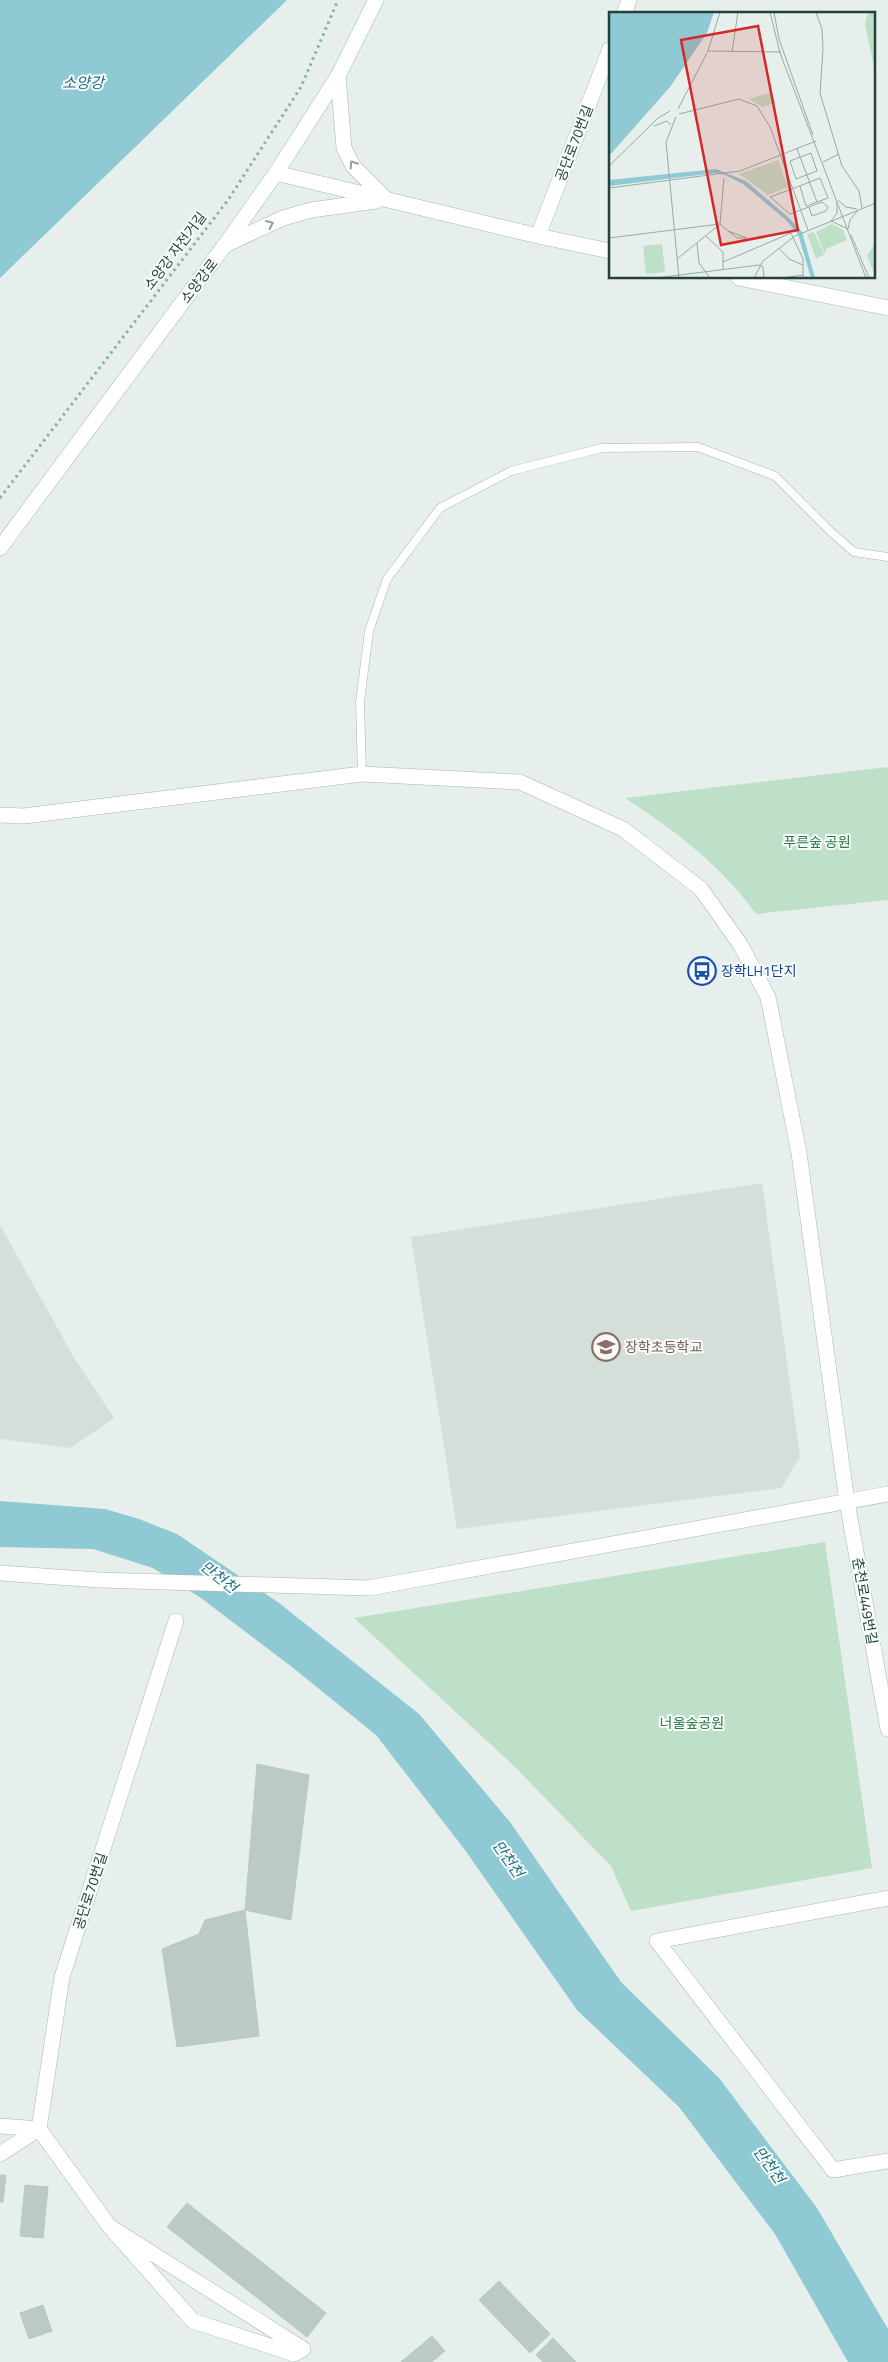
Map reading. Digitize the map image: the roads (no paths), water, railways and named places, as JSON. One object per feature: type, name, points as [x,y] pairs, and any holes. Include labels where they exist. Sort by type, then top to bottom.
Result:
[{"type":"street","name":"소양강로","points":[[0,548],[226,245],[276,173],[338,76],[376,0]]},
{"type":"street","points":[[625,12],[629,0]]},
{"type":"street","name":"공단로70번길","points":[[538,236],[609,52]]},
{"type":"street","points":[[338,76],[344,148],[353,166],[386,200]]},
{"type":"street","points":[[276,173],[538,236],[609,251]]},
{"type":"street","points":[[226,245],[283,218],[311,210],[386,200]]},
{"type":"street","points":[[744,279],[888,308]]},
{"type":"street","name":"춘천로449번길","points":[[0,815],[24,816],[362,774],[520,782],[623,829],[701,890],[740,944],[768,997],[799,1153],[847,1502],[888,1730]]},
{"type":"street","points":[[0,1573],[99,1580],[369,1588],[888,1494]]},
{"type":"street","name":"공단로70번길","points":[[39,2129],[62,1977],[176,1621]]},
{"type":"street","points":[[888,1898],[657,1941],[833,2170],[888,2161]]},
{"type":"street","points":[[0,2126],[39,2129],[109,2226],[193,2321],[294,2354],[303,2349],[109,2226]]},
{"type":"street","points":[[0,2154],[39,2129]]},
{"type":"lane","points":[[362,774],[360,702],[369,631],[387,580],[440,508],[511,471],[602,448],[698,447],[774,476],[854,552],[888,558]]},
{"type":"water","name":"소양강","points":[[0,0],[287,0],[0,278]]},
{"type":"water","name":"만천천","points":[[0,1501],[105,1509],[139,1519],[177,1534],[279,1603],[419,1714],[510,1822],[621,1982],[719,2078],[817,2208],[888,2329],[888,2362],[848,2362],[775,2234],[679,2107],[577,2010],[465,1850],[376,1735],[292,1667],[201,1598],[153,1568],[93,1549],[0,1547]]},
{"type":"place","name":"장학LH1단지","points":[[702,971]]},
{"type":"place","name":"장학초등학교","points":[[606,1347]]},
{"type":"park label","name":"푸른숲 공원","points":[[817,842]]},
{"type":"park label","name":"너울숲공원","points":[[692,1723]]}]
